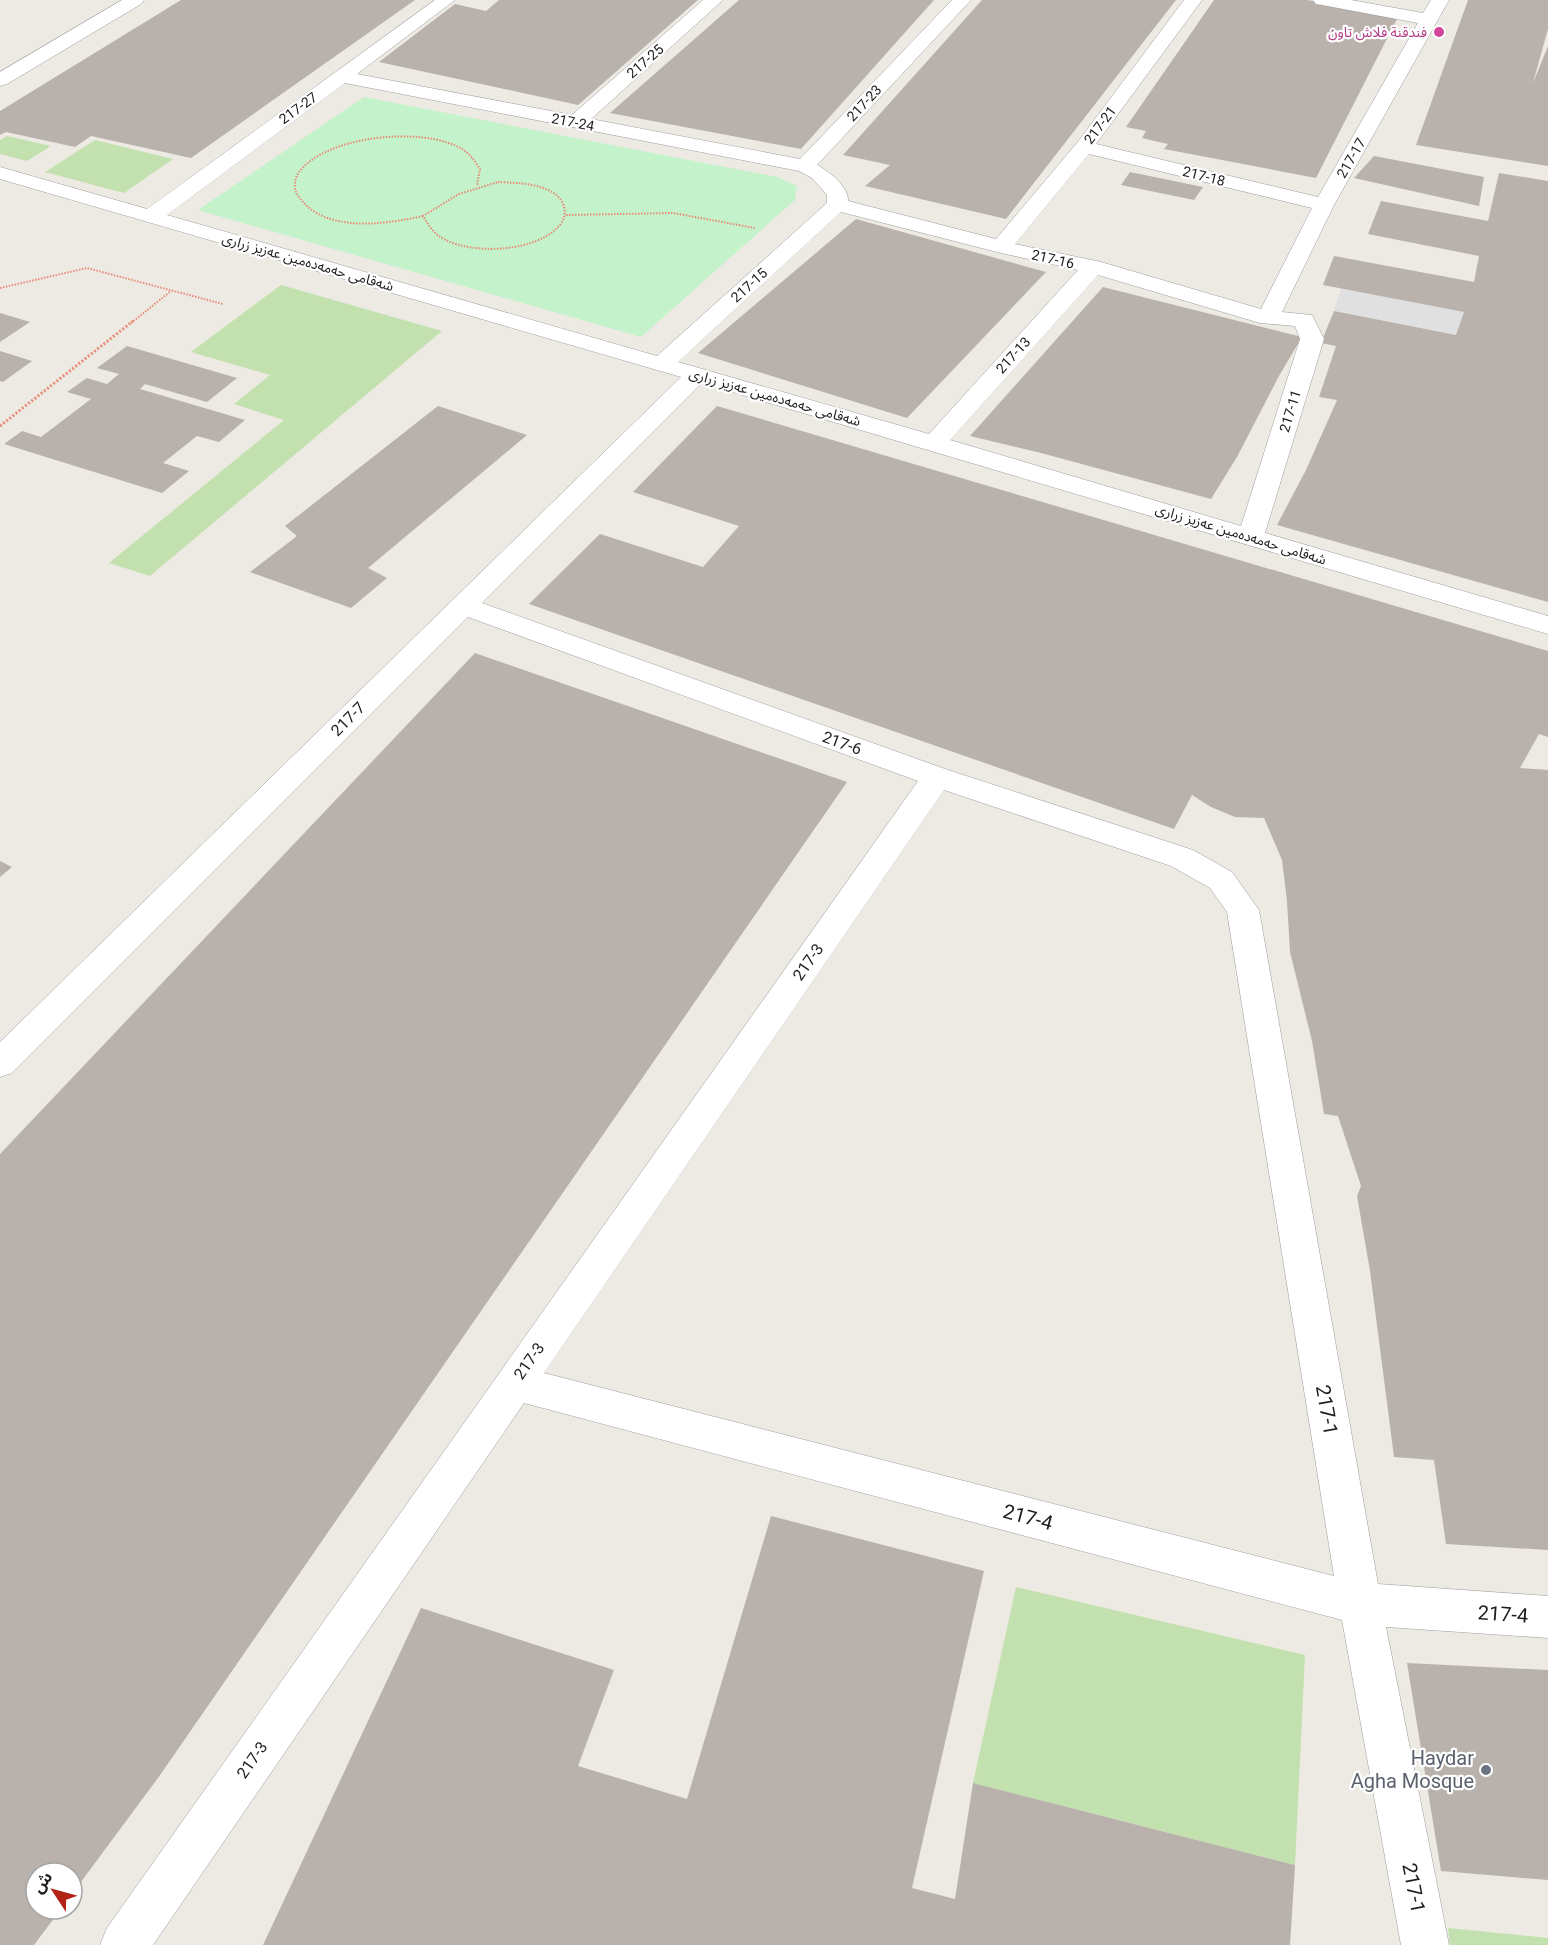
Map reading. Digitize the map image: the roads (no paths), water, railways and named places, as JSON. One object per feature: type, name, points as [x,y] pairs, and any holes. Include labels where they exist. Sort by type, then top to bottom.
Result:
[{"type":"street","points":[[0,80],[9,68],[135,0]]},
{"type":"street","name":"217-27","points":[[150,217],[446,0]]},
{"type":"street","name":"217-25","points":[[575,123],[714,0]]},
{"type":"street","name":"217-23","points":[[805,166],[962,0]]},
{"type":"street","name":"217-21","points":[[1002,247],[1084,147],[1193,0]]},
{"type":"street","points":[[1322,0],[1430,20]]},
{"type":"street","name":"217-17","points":[[1268,318],[1324,205],[1440,0]]},
{"type":"street","name":"217-24","points":[[340,77],[805,166]]},
{"type":"street","name":"217-18","points":[[1084,147],[1324,205]]},
{"type":"street","points":[[805,166],[830,184],[838,194],[837,205]]},
{"type":"street","name":"شەقامی حەمەدەمین عەزیز زراری","points":[[0,173],[934,443],[1548,625]]},
{"type":"street","name":"217-16","points":[[837,205],[1002,247],[1093,267],[1268,318]]},
{"type":"street","name":"217-15","points":[[662,365],[837,205]]},
{"type":"street","name":"217-13","points":[[934,443],[1093,267]]},
{"type":"street","name":"217-11","points":[[1251,537],[1312,339],[1304,320],[1268,318]]},
{"type":"street","name":"217-7","points":[[0,1063],[696,375]]},
{"type":"street","name":"217-6","points":[[463,606],[936,777],[1182,858],[1221,880]]},
{"type":"street","name":"217-3","points":[[124,1945],[936,777]]},
{"type":"street","name":"217-1","points":[[1221,880],[1243,910],[1360,1604],[1425,1945]]},
{"type":"street","name":"217-4","points":[[514,1383],[1360,1604],[1548,1617]]},
{"type":"place","name":"فندقنة فلاش تاون","points":[[1439,32]]},
{"type":"place","name":"Haydar Agha Mosque","points":[[1486,1770]]}]
